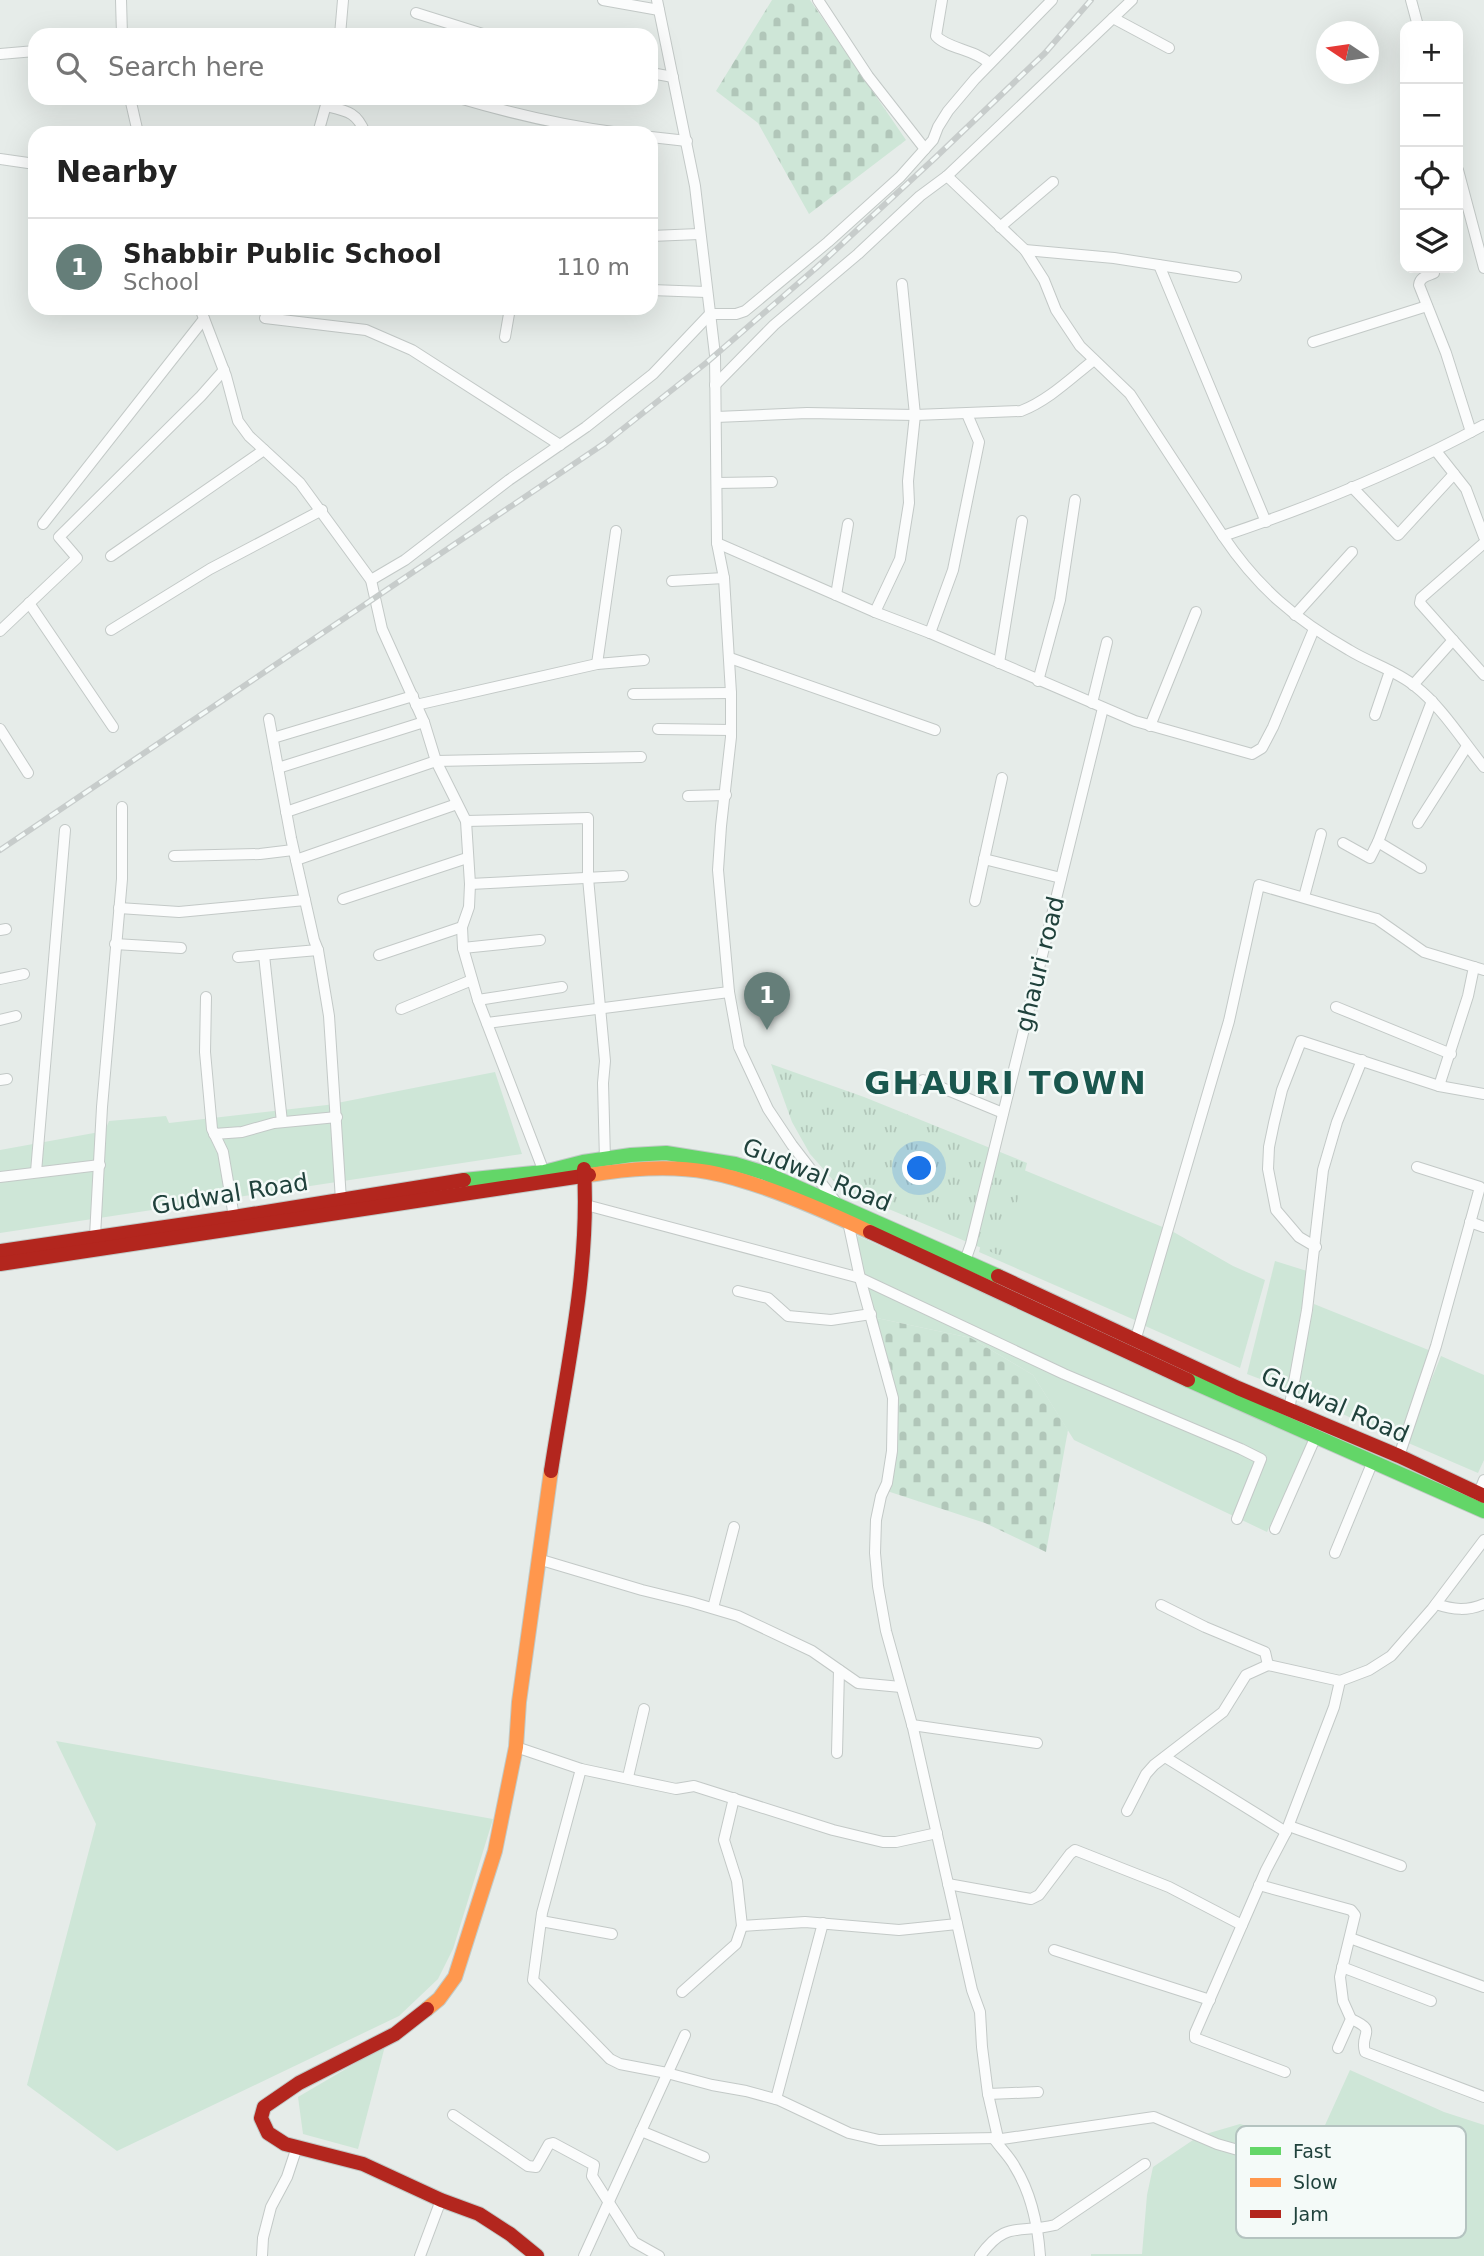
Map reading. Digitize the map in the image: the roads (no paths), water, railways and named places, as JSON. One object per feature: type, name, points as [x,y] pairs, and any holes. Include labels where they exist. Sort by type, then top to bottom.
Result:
[{"type":"main road","name":"Gudwal Road","points":[[0,1264],[584,1169],[605,1160],[631,1155],[666,1153],[723,1161],[765,1173],[1187,1380],[1373,1461],[1481,1497]]},
{"type":"main road","name":"Gudwal Road","points":[[0,1251],[454,1181],[584,1169],[669,1168],[708,1172],[846,1213],[965,1261],[1135,1341],[1399,1456],[1481,1497]]},
{"type":"main road","points":[[537,2256],[479,2214],[441,2200],[363,2164],[285,2144],[268,2133],[261,2118],[264,2107],[299,2083],[395,2034],[439,1999],[455,1977],[495,1850],[516,1746],[519,1702],[538,1559],[579,1286],[586,1205],[584,1169]]},
{"type":"street","points":[[121,0],[122,28]]},
{"type":"street","points":[[341,28],[343,0]]},
{"type":"street","points":[[603,0],[658,5],[695,186],[715,355],[717,543],[724,578],[731,693],[731,730],[719,870],[729,992],[739,1047],[768,1109],[792,1145],[846,1213],[860,1278],[893,1398],[892,1451],[887,1483],[876,1520],[878,1586],[886,1631],[904,1691],[972,1990],[980,2012],[982,2047],[996,2139],[1015,2166],[1023,2184],[1038,2229],[1040,2256]]},
{"type":"street","points":[[818,0],[868,76],[925,149]]},
{"type":"street","points":[[942,0],[936,36],[940,40],[973,51],[989,63]]},
{"type":"street","points":[[371,580],[405,560],[653,374],[710,314],[736,314],[745,311],[828,242],[890,186],[925,149],[933,140],[948,111],[989,63],[1052,0]]},
{"type":"street","points":[[715,385],[774,325],[858,254],[920,196],[947,176],[1132,0]]},
{"type":"street","points":[[1411,0],[1417,21]]},
{"type":"street","points":[[416,13],[464,28]]},
{"type":"street","points":[[1113,18],[1169,48]]},
{"type":"street","points":[[0,54],[28,52]]},
{"type":"street","points":[[658,74],[673,77]]},
{"type":"street","points":[[132,105],[136,126]]},
{"type":"street","points":[[320,126],[326,105]]},
{"type":"street","points":[[333,105],[358,118],[362,126]]},
{"type":"street","points":[[484,105],[570,126]]},
{"type":"street","points":[[658,138],[687,141]]},
{"type":"street","points":[[0,159],[28,163]]},
{"type":"street","points":[[947,176],[1025,250],[1044,280],[1056,310],[1080,346],[1130,394],[1239,560],[1264,588],[1314,629],[1413,685],[1432,701],[1484,767]]},
{"type":"street","points":[[1000,227],[1053,182]]},
{"type":"street","points":[[1463,189],[1484,268]]},
{"type":"street","points":[[658,236],[699,234]]},
{"type":"street","points":[[1025,250],[1114,258],[1236,277]]},
{"type":"street","points":[[1159,265],[1266,522]]},
{"type":"street","points":[[1434,273],[1424,276],[1419,285],[1446,353],[1471,432]]},
{"type":"street","points":[[874,612],[900,559],[909,503],[908,481],[915,415],[902,284]]},
{"type":"street","points":[[658,290],[706,292]]},
{"type":"street","points":[[1313,342],[1427,306]]},
{"type":"street","points":[[43,524],[201,315]]},
{"type":"street","points":[[202,315],[224,370],[238,421],[249,436],[300,483],[371,580],[382,629],[424,722],[436,761],[466,821],[470,884],[469,907],[462,927],[463,948],[478,1000],[544,1172]]},
{"type":"street","points":[[505,337],[509,315]]},
{"type":"street","points":[[265,318],[366,330],[378,334],[412,350],[560,445]]},
{"type":"street","points":[[716,417],[807,413],[915,415],[1013,412],[1033,406],[1094,360]]},
{"type":"street","points":[[0,631],[77,558],[59,537],[224,370]]},
{"type":"street","points":[[930,633],[953,570],[979,442],[967,414]]},
{"type":"street","points":[[1223,536],[1266,522],[1436,452],[1484,425]]},
{"type":"street","points":[[111,555],[264,450]]},
{"type":"street","points":[[1436,452],[1466,489],[1484,537]]},
{"type":"street","points":[[1352,487],[1398,535],[1454,474]]},
{"type":"street","points":[[717,483],[772,482]]},
{"type":"street","points":[[1038,681],[1060,600],[1075,500]]},
{"type":"street","points":[[111,629],[210,569],[322,510]]},
{"type":"street","points":[[999,663],[1022,521]]},
{"type":"street","points":[[836,595],[848,524]]},
{"type":"street","points":[[597,664],[616,531]]},
{"type":"street","points":[[717,543],[874,612],[1150,726],[1252,754],[1262,748],[1273,727],[1314,629]]},
{"type":"street","points":[[1484,543],[1420,598],[1420,603],[1484,675]]},
{"type":"street","points":[[1295,615],[1352,552]]},
{"type":"street","points":[[672,581],[724,578]]},
{"type":"street","points":[[29,603],[113,727]]},
{"type":"street","points":[[1150,726],[1196,612]]},
{"type":"street","points":[[1413,685],[1453,640]]},
{"type":"street","name":"ghauri road","points":[[965,1261],[1061,878],[1098,705],[1107,642]]},
{"type":"street","points":[[730,658],[935,730]]},
{"type":"street","points":[[273,738],[415,701],[597,664],[644,660]]},
{"type":"street","points":[[1375,715],[1390,671]]},
{"type":"street","points":[[633,694],[731,693]]},
{"type":"street","points":[[1343,843],[1370,858],[1432,701]]},
{"type":"street","points":[[269,719],[295,855],[318,950],[328,1016],[341,1200]]},
{"type":"street","points":[[278,768],[424,722]]},
{"type":"street","points":[[0,729],[28,773]]},
{"type":"street","points":[[658,729],[731,730]]},
{"type":"street","points":[[1418,823],[1467,746]]},
{"type":"street","points":[[286,812],[436,761],[641,757]]},
{"type":"street","points":[[975,901],[1002,778]]},
{"type":"street","points":[[688,796],[726,795]]},
{"type":"street","points":[[174,856],[295,855],[457,804]]},
{"type":"street","points":[[95,1236],[121,879],[122,807]]},
{"type":"street","points":[[466,821],[588,818],[588,878],[606,1061],[603,1083],[605,1160]]},
{"type":"street","points":[[36,1172],[65,830]]},
{"type":"street","points":[[1304,897],[1321,834]]},
{"type":"street","points":[[1378,842],[1422,868]]},
{"type":"street","points":[[343,899],[467,858]]},
{"type":"street","points":[[984,859],[1061,878]]},
{"type":"street","points":[[470,884],[623,876]]},
{"type":"street","points":[[1135,1341],[1229,1021],[1259,885],[1377,919],[1424,952],[1479,968],[1439,1086]]},
{"type":"street","points":[[119,908],[179,912],[305,900]]},
{"type":"street","points":[[379,955],[462,927]]},
{"type":"street","points":[[463,948],[540,940]]},
{"type":"street","points":[[115,944],[181,948]]},
{"type":"street","points":[[238,957],[318,950]]},
{"type":"street","points":[[264,955],[282,1122]]},
{"type":"street","points":[[0,979],[24,974]]},
{"type":"street","points":[[401,1009],[472,979]]},
{"type":"street","points":[[478,1000],[562,987]]},
{"type":"street","points":[[487,1023],[729,992]]},
{"type":"street","points":[[206,997],[205,1052],[212,1129],[223,1152],[234,1217]]},
{"type":"street","points":[[1336,1007],[1451,1054]]},
{"type":"street","points":[[0,1020],[16,1016]]},
{"type":"street","points":[[1316,1247],[1299,1237],[1276,1210],[1268,1169],[1269,1147],[1282,1090],[1301,1041],[1439,1086],[1484,1094]]},
{"type":"street","points":[[1289,1410],[1316,1247],[1323,1170],[1337,1122],[1363,1060]]},
{"type":"street","points":[[923,1080],[1003,1113]]},
{"type":"street","points":[[214,1134],[243,1132],[282,1122],[337,1116]]},
{"type":"street","points":[[0,1177],[100,1165]]},
{"type":"street","points":[[1417,1167],[1480,1187]]},
{"type":"street","points":[[1399,1456],[1436,1346],[1484,1175]]},
{"type":"street","points":[[586,1205],[860,1278],[1064,1374],[1261,1459],[1237,1519]]},
{"type":"street","points":[[1470,1222],[1484,1227]]},
{"type":"street","points":[[738,1291],[768,1298],[788,1316],[831,1320],[871,1314]]},
{"type":"street","points":[[1275,1529],[1315,1436]]},
{"type":"street","points":[[1335,1553],[1373,1461]]},
{"type":"street","points":[[713,1608],[734,1527]]},
{"type":"street","points":[[1127,1811],[1146,1774],[1223,1712],[1246,1675],[1268,1665],[1340,1681],[1369,1670],[1391,1656],[1482,1549]]},
{"type":"street","points":[[538,1559],[738,1616],[812,1651],[858,1683],[901,1687]]},
{"type":"street","points":[[1436,1604],[1469,1610],[1484,1604]]},
{"type":"street","points":[[1161,1605],[1265,1652],[1268,1665]]},
{"type":"street","points":[[837,1753],[839,1670]]},
{"type":"street","points":[[1285,2072],[1195,2038],[1195,2033],[1259,1885],[1288,1829],[1334,1707],[1340,1681]]},
{"type":"street","points":[[628,1777],[644,1709]]},
{"type":"street","points":[[912,1725],[1037,1743]]},
{"type":"street","points":[[516,1746],[581,1769],[676,1789],[694,1786],[833,1830],[883,1842],[896,1842],[937,1833]]},
{"type":"street","points":[[1165,1757],[1288,1829],[1401,1866]]},
{"type":"street","points":[[581,1769],[541,1921],[533,1980],[610,2059],[620,2064],[776,2099],[849,2133],[879,2140],[996,2139],[1154,2117],[1236,2150]]},
{"type":"street","points":[[682,1992],[736,1944],[742,1926],[737,1881],[723,1840],[734,1798]]},
{"type":"street","points":[[948,1884],[1031,1899],[1039,1895],[1076,1850],[1169,1887],[1242,1925]]},
{"type":"street","points":[[1259,1885],[1351,1910],[1355,1915],[1342,1967],[1340,1990],[1351,2019],[1367,2028],[1363,2044],[1365,2052],[1484,2096]]},
{"type":"street","points":[[541,1921],[612,1934]]},
{"type":"street","points":[[742,1926],[791,1922],[891,1930],[957,1924]]},
{"type":"street","points":[[776,2099],[824,1923]]},
{"type":"street","points":[[1350,1938],[1484,1987]]},
{"type":"street","points":[[1054,1950],[1210,2000]]},
{"type":"street","points":[[1342,1967],[1431,2001]]},
{"type":"street","points":[[1338,2048],[1351,2019]]},
{"type":"street","points":[[584,2256],[685,2035]]},
{"type":"street","points":[[988,2094],[1038,2092]]},
{"type":"street","points":[[453,2115],[533,2167],[536,2167],[549,2144],[557,2143],[593,2165],[592,2176],[634,2242],[659,2256]]},
{"type":"street","points":[[641,2131],[704,2157]]},
{"type":"street","points":[[262,2256],[263,2238],[271,2207],[287,2177],[298,2147]]},
{"type":"street","points":[[980,2256],[990,2242],[1007,2230],[1038,2229],[1055,2225],[1145,2164]]},
{"type":"street","points":[[419,2256],[441,2200]]},
{"type":"railway","points":[[0,850],[605,443],[706,363],[816,268],[1045,53],[1091,0]]},
{"type":"place","name":"Shabbir Public School","points":[[767,1030]]},
{"type":"district","name":"GHAURI TOWN","points":[[1006,1083]]}]
